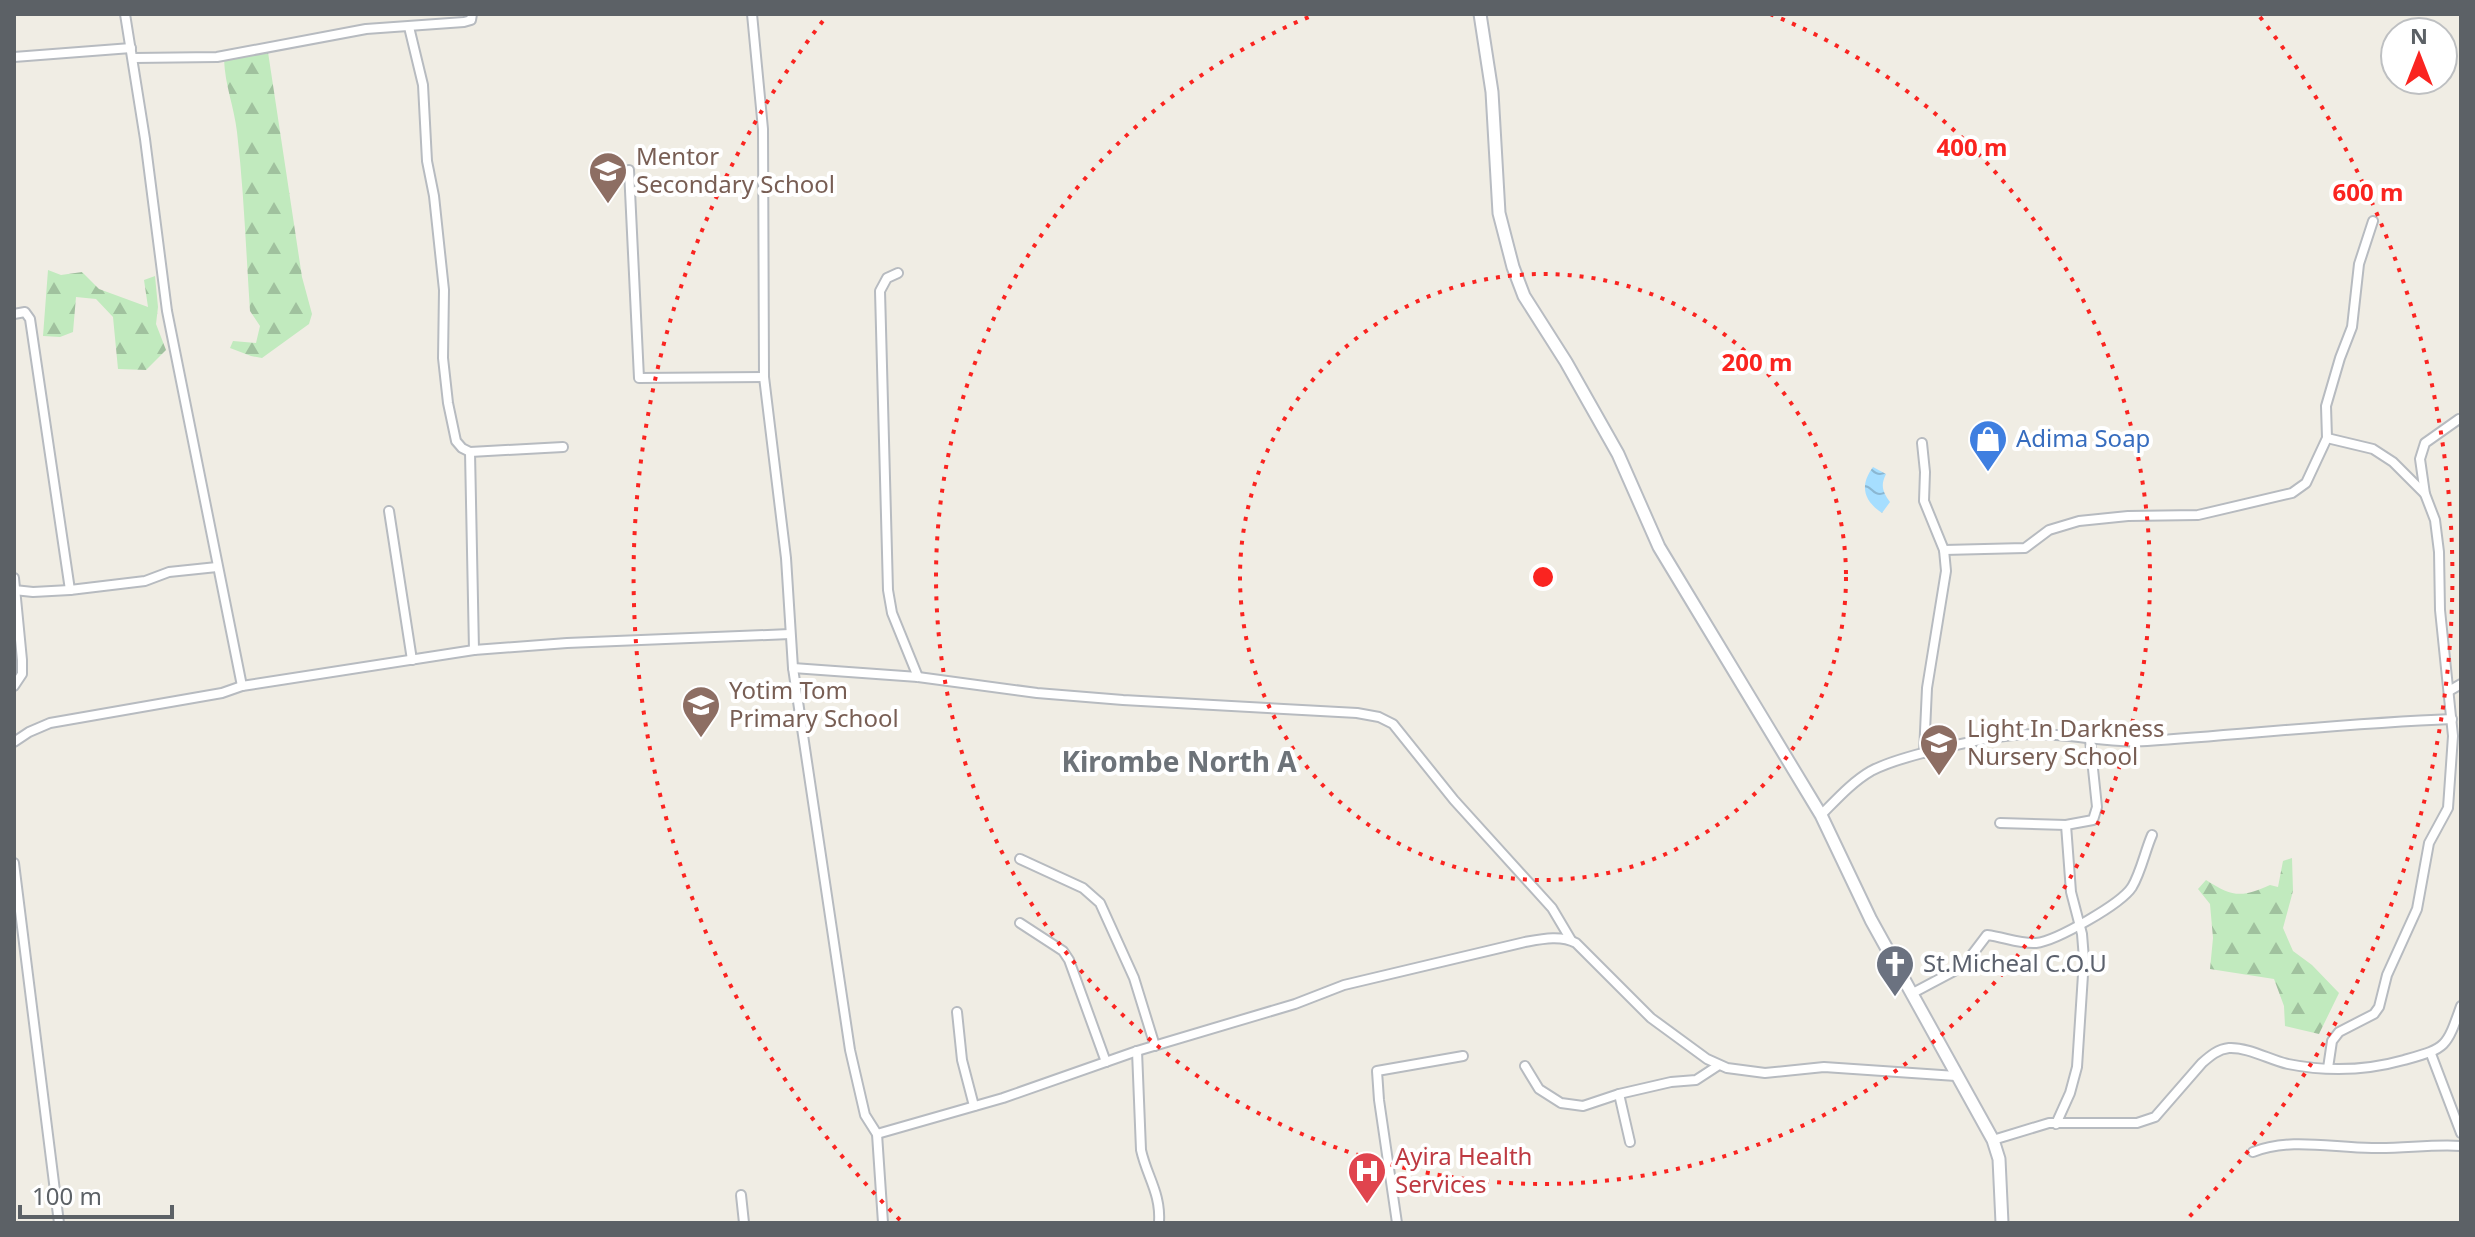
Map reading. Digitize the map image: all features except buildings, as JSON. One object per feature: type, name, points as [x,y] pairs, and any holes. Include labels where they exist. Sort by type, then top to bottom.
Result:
[{"type":"street","points":[[125,14],[134,58],[167,311],[242,686]]},
{"type":"street","points":[[134,58],[217,57],[366,29],[464,22],[471,20],[472,14]]},
{"type":"street","points":[[752,14],[763,129],[764,377],[786,558],[793,668],[850,1050],[865,1115],[877,1134],[883,1223]]},
{"type":"street","points":[[1480,14],[1492,92],[1499,213],[1524,296],[1618,454],[1659,547],[1821,815],[1871,920],[1993,1140],[1999,1159],[2002,1223]]},
{"type":"street","points":[[409,27],[423,85],[427,161],[444,290],[443,358],[456,441],[470,452],[563,447]]},
{"type":"street","points":[[14,57],[131,48]]},
{"type":"street","points":[[629,170],[639,378],[764,377]]},
{"type":"street","points":[[1944,550],[2025,548],[2049,530],[2079,521],[2128,516],[2198,515],[2292,493],[2306,483],[2327,438],[2326,406],[2352,327],[2359,264],[2373,221]]},
{"type":"street","points":[[898,273],[887,278],[880,291],[888,590],[892,613],[918,677]]},
{"type":"street","points":[[14,314],[25,312],[30,319],[70,590]]},
{"type":"street","points":[[2328,1068],[2332,1041],[2339,1032],[2374,1014],[2379,1007],[2387,975],[2417,909],[2429,843],[2448,808],[2453,765],[2452,719],[2440,610],[2435,520],[2425,494],[2420,468],[2425,443],[2459,419]]},
{"type":"street","points":[[2327,438],[2373,449],[2393,462],[2425,494]]},
{"type":"street","points":[[1922,443],[1926,509],[1944,550],[1945,588],[1927,688],[1924,753]]},
{"type":"street","points":[[470,452],[474,650]]},
{"type":"street","points":[[389,511],[412,660]]},
{"type":"street","points":[[15,590],[70,590],[145,581],[169,572],[217,567]]},
{"type":"street","points":[[14,578],[22,660],[22,674],[14,686]]},
{"type":"street","points":[[14,742],[50,723],[222,693],[242,686],[474,650],[790,634]]},
{"type":"street","points":[[793,668],[918,677],[1037,693],[1357,713],[1388,719],[1447,793],[1552,908],[1571,940],[1651,1018],[1719,1065],[1738,1071],[1765,1073],[1824,1067],[1956,1076]]},
{"type":"street","points":[[2449,691],[2461,684]]},
{"type":"street","points":[[1821,815],[1869,772],[1924,753],[2029,734],[2138,742],[2372,722],[2452,719]]},
{"type":"street","points":[[2000,823],[2066,825],[2093,820],[2097,807],[2090,740]]},
{"type":"street","points":[[2056,1124],[2070,1093],[2077,1067],[2084,946],[2071,892],[2066,825]]},
{"type":"street","points":[[1911,994],[1958,969],[1987,935],[2038,943],[2079,925],[2130,890],[2152,835]]},
{"type":"street","points":[[1020,859],[1083,888],[1100,903],[1134,978],[1155,1046]]},
{"type":"street","points":[[14,863],[16,905],[59,1223]]},
{"type":"street","points":[[1020,923],[1063,951],[1106,1062]]},
{"type":"street","points":[[877,1134],[974,1106],[1137,1051],[1381,975],[1525,942],[1571,940]]},
{"type":"street","points":[[1993,1140],[2040,1125],[2151,1120],[2202,1063],[2224,1049],[2231,1048],[2288,1064],[2361,1070],[2431,1054],[2449,1036],[2461,1006]]},
{"type":"street","points":[[957,1012],[962,1060],[974,1106]]},
{"type":"street","points":[[1137,1051],[1141,1150],[1144,1165],[1156,1189],[1159,1223]]},
{"type":"street","points":[[2431,1054],[2461,1133]]},
{"type":"street","points":[[1397,1223],[1377,1071],[1463,1056]]},
{"type":"street","points":[[1525,1066],[1536,1086],[1561,1103],[1583,1106],[1671,1082],[1696,1080],[1719,1065]]},
{"type":"street","points":[[1619,1094],[1630,1142]]},
{"type":"street","points":[[2253,1152],[2289,1144],[2378,1148],[2461,1146]]},
{"type":"street","points":[[741,1195],[744,1223]]},
{"type":"green space","points":[[268,52],[302,277],[312,314],[309,324],[262,358],[230,348],[233,341],[256,343],[260,326],[250,311],[236,123],[224,59]]},
{"type":"green space","points":[[48,270],[61,275],[82,272],[99,289],[148,307],[144,280],[155,276],[156,324],[166,350],[146,370],[118,369],[113,317],[96,299],[76,297],[73,332],[60,337],[43,336]]},
{"type":"green space","points":[[2292,858],[2293,891],[2283,928],[2293,951],[2312,965],[2339,993],[2319,1034],[2285,1026],[2284,1006],[2274,979],[2210,969],[2213,938],[2210,904],[2198,889],[2206,880],[2237,894],[2270,885],[2278,887],[2283,861]]},
{"type":"water","points":[[1873,467],[1886,474],[1883,489],[1890,502],[1882,513],[1866,493],[1866,481]]},
{"type":"place","name":"Mentor Secondary School","points":[[608,205]]},
{"type":"place","name":"Adima Soap","points":[[1988,473]]},
{"type":"place","name":"Yotim Tom Primary School","points":[[701,739]]},
{"type":"place","name":"Light In Darkness Nursery School","points":[[1939,777]]},
{"type":"place","name":"St.Micheal C.O.U","points":[[1895,998]]},
{"type":"place","name":"Ayira Health Services","points":[[1367,1205]]},
{"type":"district","name":"Kirombe North A","points":[[1179,762]]}]
